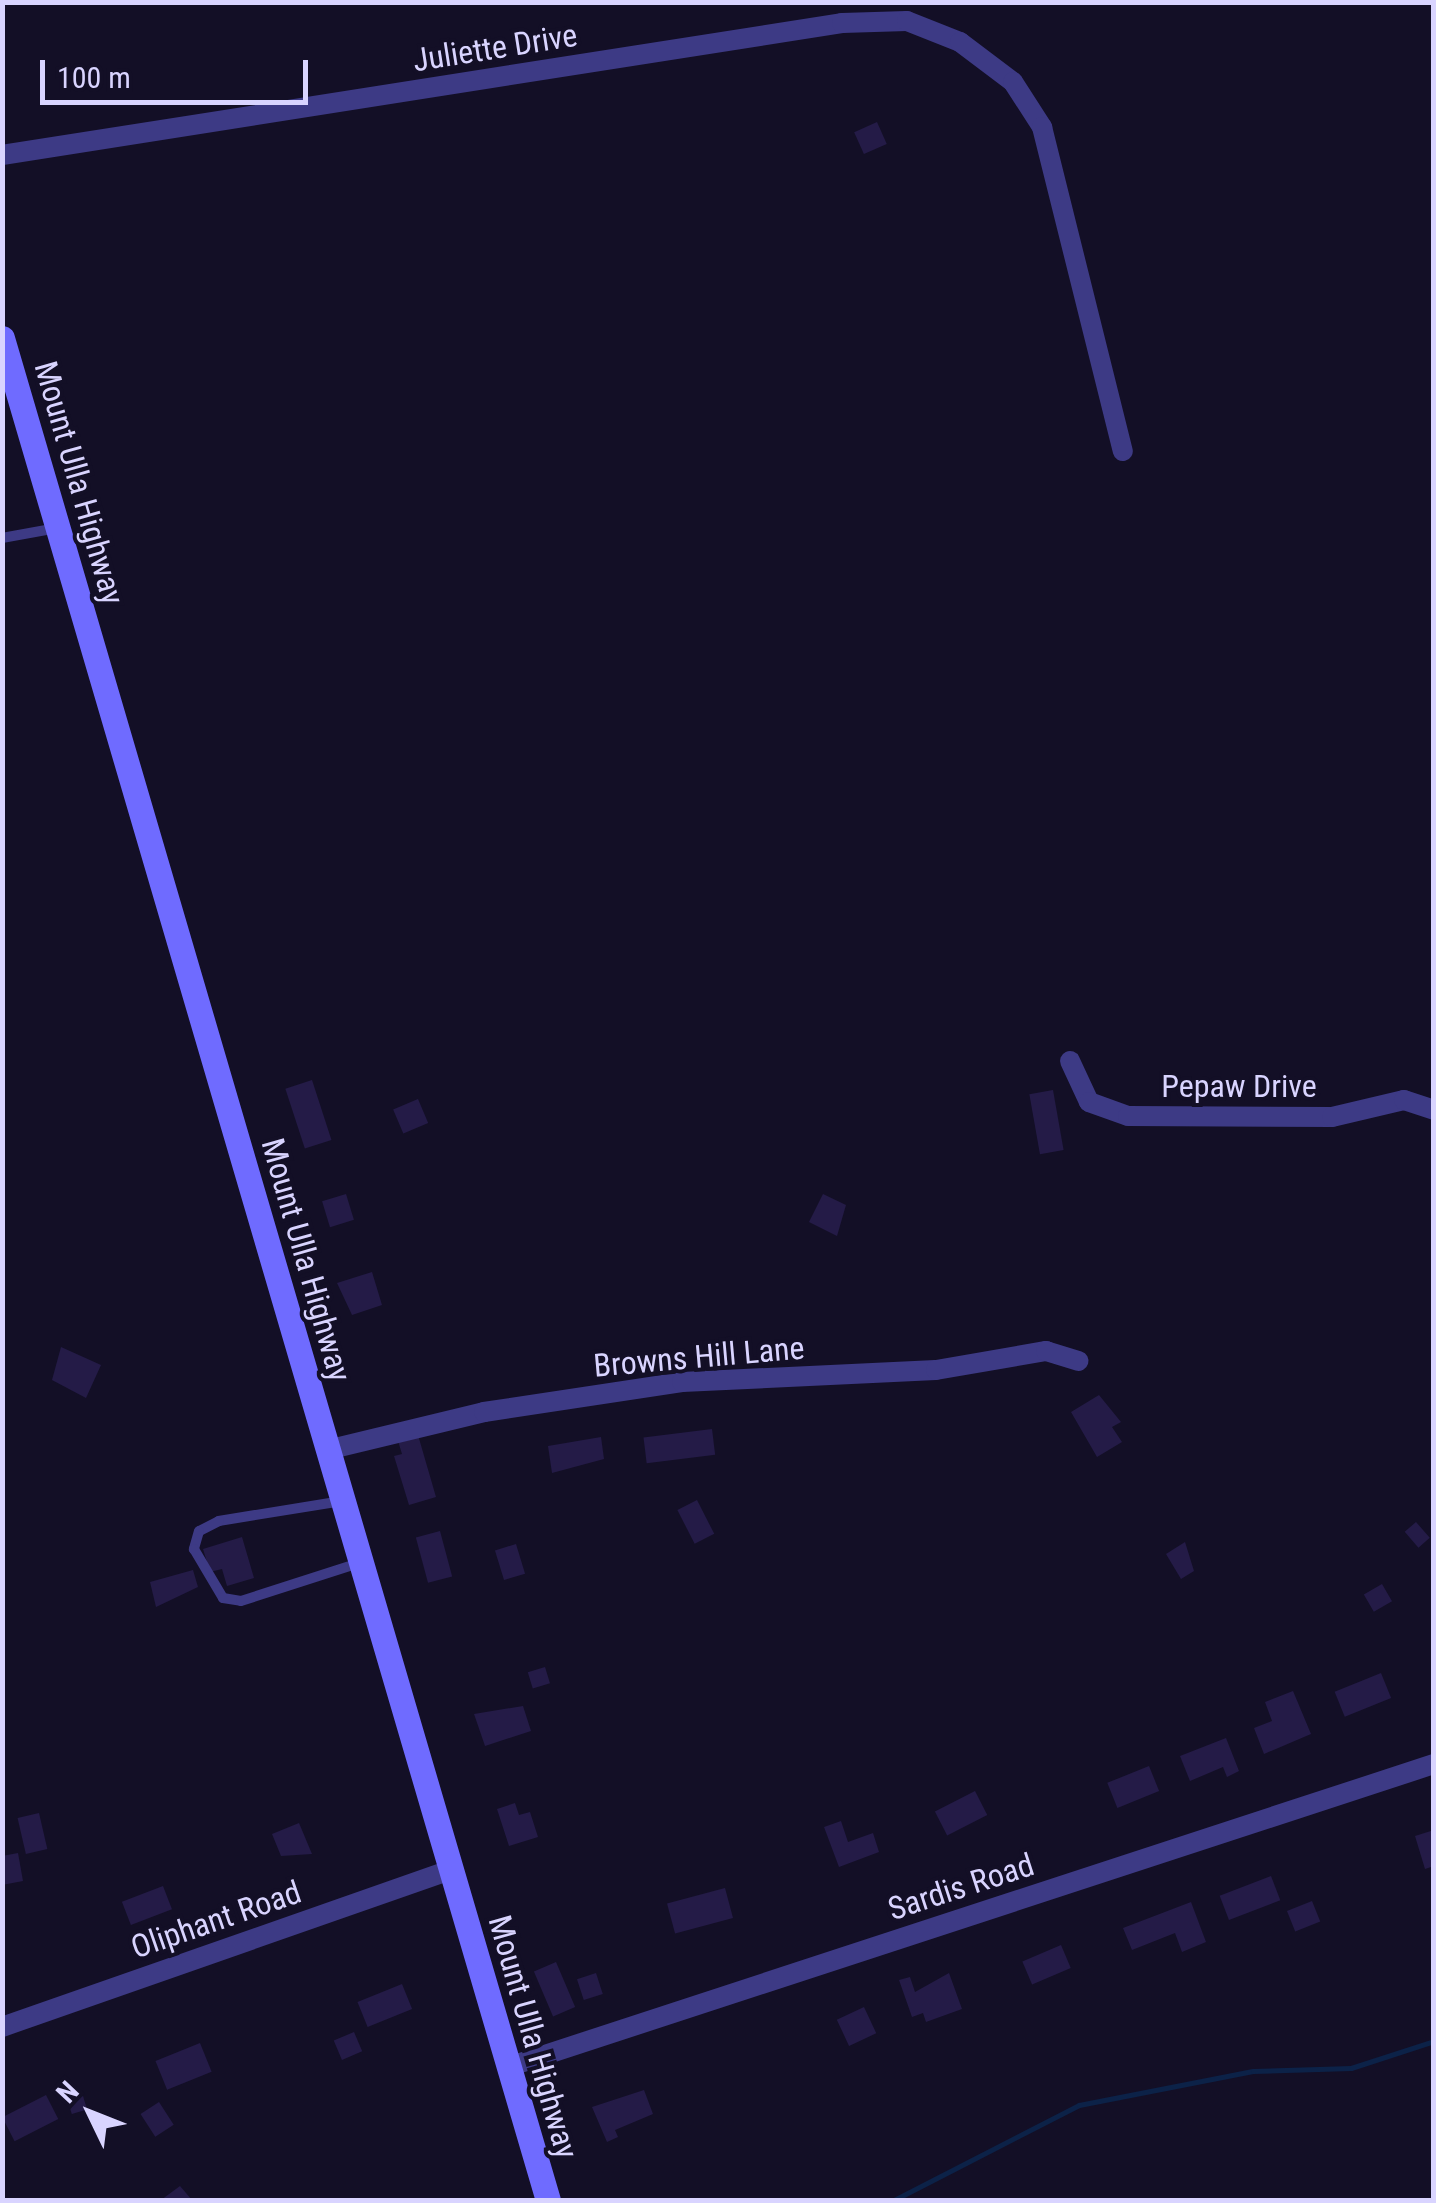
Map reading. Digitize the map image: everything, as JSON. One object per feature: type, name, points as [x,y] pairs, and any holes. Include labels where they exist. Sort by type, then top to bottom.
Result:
[{"type":"main road","name":"Mount Ulla Highway","points":[[2,338],[548,2200]]},
{"type":"street","name":"Juliette Drive","points":[[2,155],[842,23],[907,21],[960,42],[1013,82],[1042,126],[1123,451]]},
{"type":"street","name":"Pepaw Drive","points":[[1070,1061],[1089,1102],[1128,1116],[1332,1117],[1404,1100],[1434,1110]]},
{"type":"street","name":"Browns Hill Lane","points":[[327,1450],[484,1412],[682,1382],[936,1370],[1046,1351],[1078,1362]]},
{"type":"street","name":"Sardis Road","points":[[508,2067],[1434,1764]]},
{"type":"street","name":"Oliphant Road","points":[[2,2027],[450,1870]]},
{"type":"lane","points":[[2,538],[58,528]]},
{"type":"lane","points":[[342,1501],[219,1521],[199,1530],[194,1549],[223,1598],[241,1601],[360,1563]]},
{"type":"building","points":[[877,122],[887,144],[864,154],[854,132]]},
{"type":"building","points":[[312,1080],[331,1140],[305,1149],[285,1089]]},
{"type":"building","points":[[1053,1090],[1064,1150],[1040,1154],[1029,1094]]},
{"type":"building","points":[[418,1099],[428,1123],[403,1133],[393,1110]]},
{"type":"building","points":[[346,1194],[354,1220],[330,1227],[322,1201]]},
{"type":"building","points":[[823,1194],[846,1205],[837,1236],[809,1222]]},
{"type":"building","points":[[372,1272],[382,1305],[352,1315],[337,1283]]},
{"type":"building","points":[[61,1347],[101,1365],[86,1398],[52,1380]]},
{"type":"building","points":[[1099,1395],[1121,1422],[1112,1427],[1122,1442],[1097,1457],[1071,1412]]},
{"type":"building","points":[[712,1429],[715,1455],[647,1463],[644,1437]]},
{"type":"building","points":[[418,1435],[436,1497],[409,1505],[394,1456],[402,1454],[398,1441]]},
{"type":"building","points":[[601,1437],[604,1459],[552,1473],[548,1446]]},
{"type":"building","points":[[697,1500],[714,1534],[695,1544],[677,1510]]},
{"type":"building","points":[[1416,1522],[1430,1538],[1418,1548],[1405,1532]]},
{"type":"building","points":[[440,1531],[452,1576],[428,1583],[416,1537]]},
{"type":"building","points":[[242,1537],[254,1578],[227,1586],[222,1569],[210,1572],[203,1549]]},
{"type":"building","points":[[1185,1542],[1194,1571],[1181,1579],[1166,1554]]},
{"type":"building","points":[[516,1544],[525,1574],[504,1580],[495,1550]]},
{"type":"building","points":[[193,1570],[198,1587],[156,1607],[150,1582]]},
{"type":"building","points":[[1382,1584],[1392,1601],[1374,1612],[1364,1594]]},
{"type":"building","points":[[545,1667],[550,1683],[533,1689],[528,1672]]},
{"type":"building","points":[[1381,1673],[1391,1698],[1345,1717],[1335,1692]]},
{"type":"building","points":[[1293,1691],[1311,1734],[1264,1754],[1254,1728],[1272,1721],[1265,1702]]},
{"type":"building","points":[[523,1706],[531,1731],[485,1746],[474,1714]]},
{"type":"building","points":[[1226,1738],[1239,1771],[1227,1777],[1223,1767],[1190,1781],[1180,1756]]},
{"type":"building","points":[[1149,1766],[1159,1791],[1117,1808],[1107,1783]]},
{"type":"building","points":[[975,1791],[987,1815],[947,1835],[935,1811]]},
{"type":"building","points":[[515,1803],[519,1815],[530,1812],[538,1837],[509,1846],[497,1809]]},
{"type":"building","points":[[39,1813],[47,1849],[26,1854],[18,1818]]},
{"type":"building","points":[[841,1821],[848,1842],[873,1833],[879,1852],[839,1867],[824,1827]]},
{"type":"building","points":[[299,1823],[312,1854],[281,1856],[272,1834]]},
{"type":"building","points":[[1434,1830],[1434,1866],[1425,1869],[1415,1836]]},
{"type":"building","points":[[18,1853],[23,1881],[2,1885],[2,1856]]},
{"type":"building","points":[[1271,1876],[1280,1900],[1229,1920],[1220,1896]]},
{"type":"building","points":[[163,1886],[172,1909],[131,1925],[122,1902]]},
{"type":"building","points":[[725,1888],[733,1918],[675,1933],[667,1904]]},
{"type":"building","points":[[1312,1901],[1320,1921],[1295,1932],[1287,1911]]},
{"type":"building","points":[[1191,1902],[1206,1942],[1182,1952],[1175,1933],[1132,1950],[1123,1928]]},
{"type":"building","points":[[1061,1945],[1071,1968],[1032,1984],[1022,1961]]},
{"type":"building","points":[[556,1962],[575,2007],[553,2016],[534,1971]]},
{"type":"building","points":[[596,1973],[603,1994],[584,2000],[577,1979]]},
{"type":"building","points":[[949,1973],[962,2009],[926,2022],[923,2013],[912,2017],[899,1980],[910,1977],[915,1992]]},
{"type":"building","points":[[402,1984],[412,2009],[368,2027],[357,2002]]},
{"type":"building","points":[[864,2007],[876,2033],[849,2046],[837,2020]]},
{"type":"building","points":[[354,2032],[362,2051],[342,2060],[334,2041]]},
{"type":"building","points":[[200,2043],[212,2072],[167,2090],[155,2061]]},
{"type":"building","points":[[644,2090],[653,2114],[615,2130],[618,2137],[607,2142],[592,2107]]},
{"type":"building","points":[[46,2095],[58,2119],[15,2141],[2,2117]]},
{"type":"building","points":[[83,2096],[87,2109],[72,2114],[68,2101]]},
{"type":"building","points":[[159,2102],[174,2125],[155,2137],[141,2114]]},
{"type":"building","points":[[180,2186],[192,2200],[161,2200]]},
{"type":"waterway","points":[[894,2200],[1079,2105],[1253,2071],[1351,2068],[1434,2041]]}]
